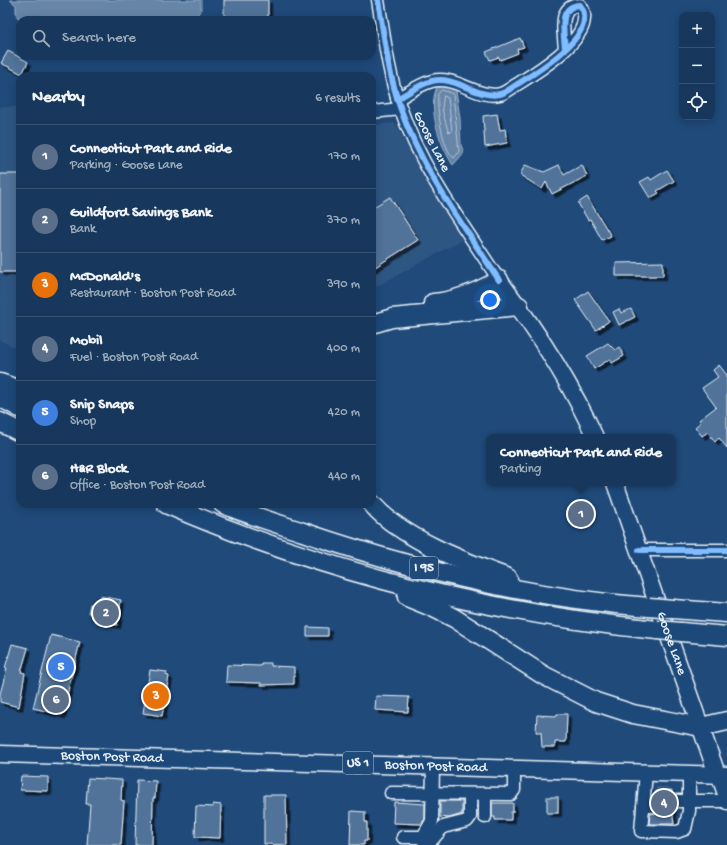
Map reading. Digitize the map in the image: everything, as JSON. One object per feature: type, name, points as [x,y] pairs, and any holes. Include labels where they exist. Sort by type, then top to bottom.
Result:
[{"type":"highway","points":[[376,311],[396,307],[448,302],[475,293],[499,280]]},
{"type":"highway","points":[[376,323],[392,318],[519,306]]},
{"type":"highway","points":[[0,384],[16,389]]},
{"type":"highway","points":[[0,397],[16,406]]},
{"type":"highway","points":[[0,422],[16,430]]},
{"type":"highway","name":"I 95","points":[[176,508],[263,543],[321,562],[439,596],[606,625],[727,636]]},
{"type":"highway","name":"I 95","points":[[235,508],[350,548],[404,563],[523,590],[640,606],[727,613]]},
{"type":"highway","points":[[376,508],[414,536],[462,560],[508,578],[640,606]]},
{"type":"highway","points":[[321,562],[434,608],[454,618],[543,675],[596,702],[633,714],[701,727],[727,721]]},
{"type":"main road","name":"Goose Lane","points":[[499,280],[549,350],[581,405],[595,434]]},
{"type":"main road","name":"Goose Lane","points":[[616,486],[701,727],[722,774]]},
{"type":"main road","name":"Boston Post Road","points":[[0,754],[722,774]]},
{"type":"street","name":"Goose Lane","points":[[378,0],[389,66],[399,104],[425,162],[468,233],[499,280]]},
{"type":"street","points":[[376,111],[399,104],[433,81],[452,82],[485,94],[501,94],[533,74],[565,49]]},
{"type":"street","points":[[639,550],[727,550]]},
{"type":"street","points":[[422,837],[432,822],[433,766]]},
{"type":"street","points":[[391,793],[470,795],[511,794],[514,790],[514,768]]},
{"type":"street","points":[[646,772],[650,799],[641,831],[677,832],[685,829],[689,801],[689,773]]},
{"type":"street","name":"Goose Lane","points":[[722,774],[727,802]]},
{"type":"street","points":[[422,837],[424,842],[430,842],[443,827],[467,821],[470,817],[470,795]]},
{"type":"street","points":[[485,795],[485,817]]},
{"type":"street","points":[[672,800],[727,802]]},
{"type":"street","points":[[403,837],[422,837]]},
{"type":"shaded area","points":[[0,107],[16,107],[16,349],[0,340]]},
{"type":"shaded area","points":[[395,123],[462,240],[376,287],[376,125]]},
{"type":"water","points":[[10,0],[201,0],[201,10],[196,16],[18,16],[16,5]]},
{"type":"water","points":[[438,85],[456,90],[460,118],[461,145],[464,153],[453,165],[443,147],[436,126],[433,104]]},
{"type":"building","points":[[224,0],[268,0],[268,16],[224,16]]},
{"type":"building","points":[[520,38],[524,47],[517,49],[518,53],[500,60],[499,57],[490,60],[486,52]]},
{"type":"building","points":[[8,51],[16,55],[16,60],[24,60],[28,62],[23,72],[18,72],[1,63]]},
{"type":"building","points":[[497,114],[500,130],[505,129],[507,143],[485,147],[483,116]]},
{"type":"building","points":[[525,165],[544,172],[559,165],[564,175],[582,165],[587,176],[552,194],[546,182],[542,189],[520,175]]},
{"type":"building","points":[[667,170],[674,181],[657,191],[659,193],[650,198],[640,182],[649,177],[651,180]]},
{"type":"building","points":[[0,174],[16,174],[16,272],[0,272]]},
{"type":"building","points":[[390,197],[418,240],[376,266],[376,206]]},
{"type":"building","points":[[587,197],[611,236],[602,240],[590,219],[588,220],[578,203]]},
{"type":"building","points":[[663,262],[663,276],[616,276],[616,263]]},
{"type":"building","points":[[588,291],[609,321],[596,330],[575,300]]},
{"type":"building","points":[[619,309],[621,313],[631,309],[635,317],[619,325],[613,312]]},
{"type":"building","points":[[608,343],[615,350],[619,347],[624,356],[612,363],[610,359],[594,369],[587,356]]},
{"type":"building","points":[[719,365],[727,375],[727,448],[719,438],[715,442],[708,432],[702,436],[695,427],[701,422],[699,420],[716,407],[702,388],[718,377],[713,370]]},
{"type":"building","points":[[100,596],[121,600],[117,625],[95,621],[97,614],[88,613],[90,604],[98,605]]},
{"type":"building","points":[[307,627],[328,628],[328,636],[307,636]]},
{"type":"building","points":[[51,635],[80,642],[62,715],[33,708]]},
{"type":"building","points":[[12,644],[28,648],[21,672],[25,673],[19,707],[0,702],[0,694],[7,668],[5,668]]},
{"type":"building","points":[[261,663],[271,663],[271,666],[294,667],[294,684],[261,685],[261,683],[226,682],[227,665],[261,666]]},
{"type":"building","points":[[150,670],[167,672],[166,675],[169,676],[162,716],[143,713]]},
{"type":"building","points":[[376,696],[409,697],[408,712],[375,710]]},
{"type":"building","points":[[557,714],[567,714],[566,742],[555,742],[555,747],[542,747],[541,732],[536,732],[537,715],[556,716]]},
{"type":"building","points":[[21,776],[48,777],[48,791],[20,790]]},
{"type":"building","points":[[88,778],[122,780],[121,800],[124,801],[121,845],[87,845],[90,804],[86,804]]},
{"type":"building","points":[[137,780],[156,781],[155,798],[153,798],[152,845],[135,845]]},
{"type":"building","points":[[656,790],[672,790],[672,794],[666,797],[665,801],[666,805],[672,808],[674,824],[649,824],[650,814],[658,813],[662,806],[661,802],[655,799]]},
{"type":"building","points":[[264,795],[286,795],[287,845],[264,844]]},
{"type":"building","points":[[547,797],[558,797],[558,813],[547,813]]},
{"type":"building","points":[[440,801],[462,801],[462,814],[449,818],[440,817]]},
{"type":"building","points":[[394,802],[425,804],[425,819],[421,824],[393,823]]},
{"type":"building","points":[[492,803],[513,803],[511,820],[495,820],[495,817],[492,817]]},
{"type":"building","points":[[213,804],[221,805],[220,838],[195,837],[196,806],[213,807]]},
{"type":"building","points":[[351,811],[365,812],[365,822],[367,822],[367,841],[364,841],[364,845],[350,845]]},
{"type":"tunnel","points":[[656,793],[672,793]]},
{"type":"tunnel","points":[[655,806],[672,807]]},
{"type":"cycle path","points":[[378,0],[392,81],[409,130],[419,152],[444,196],[499,280]]},
{"type":"cycle path","points":[[397,99],[423,84],[441,80],[450,81],[475,91],[491,95],[504,93],[557,57],[567,48],[576,38],[582,29],[584,19],[584,11],[580,5],[573,6],[565,15],[563,28],[565,49]]},
{"type":"cycle path","points":[[639,550],[727,550]]},
{"type":"place","name":"Connecticut Park and Ride","points":[[581,514]]},
{"type":"place","name":"Guildford Savings Bank","points":[[106,613]]},
{"type":"place","name":"Snip Snaps","points":[[61,667]]},
{"type":"place","name":"McDonald's","points":[[156,696]]},
{"type":"place","name":"H&R Block","points":[[56,700]]},
{"type":"place","name":"Mobil","points":[[664,803]]}]
